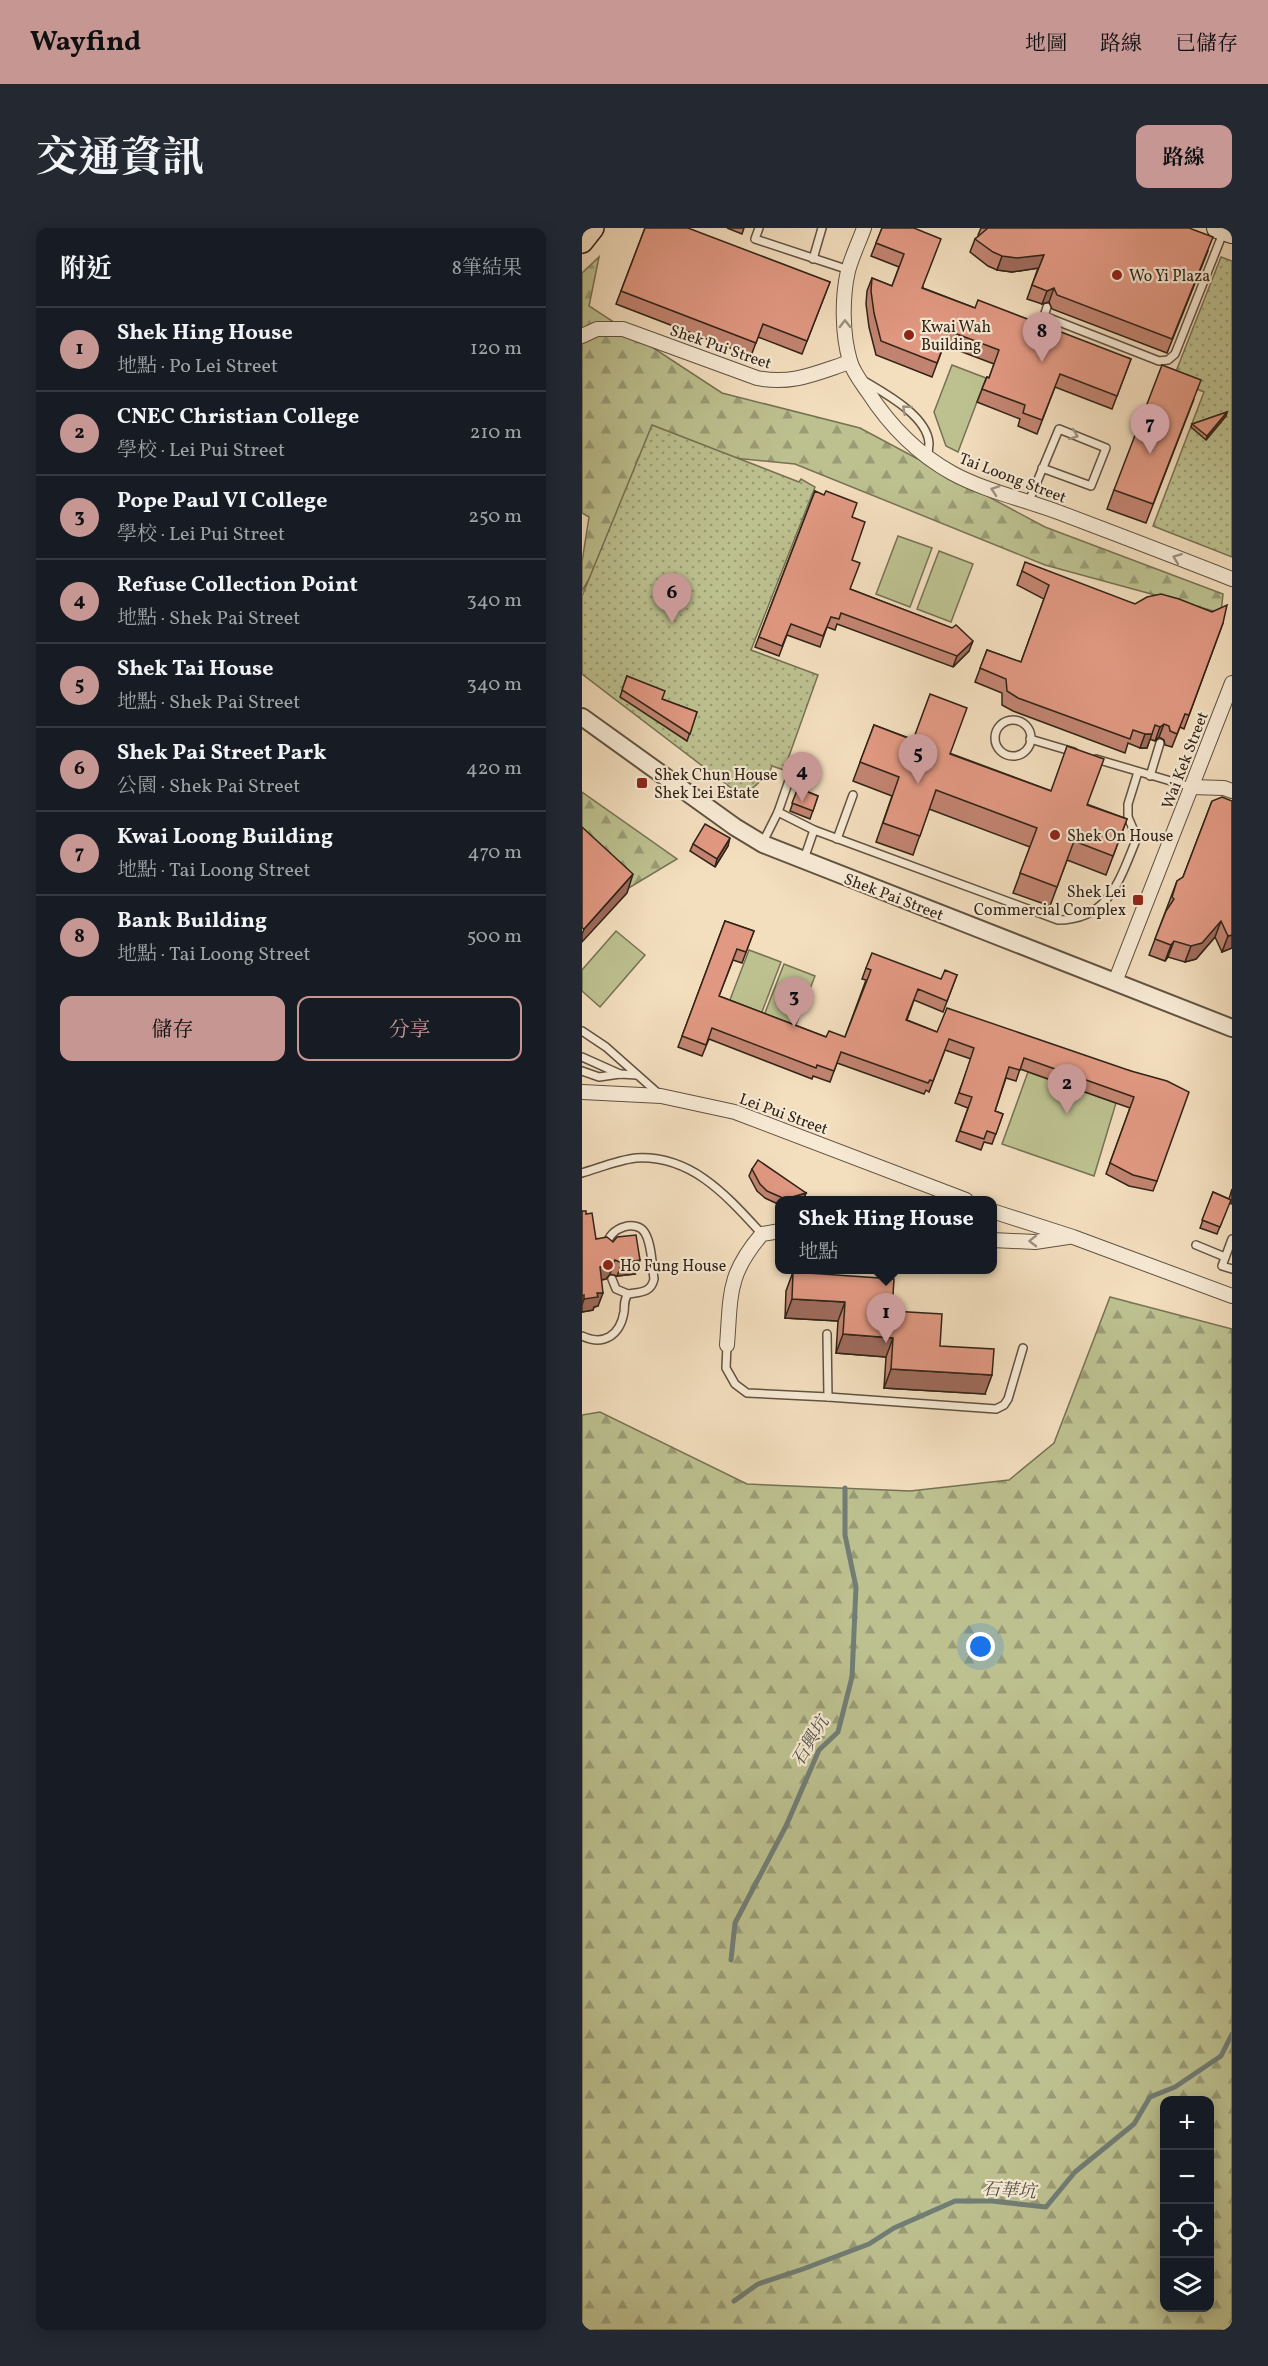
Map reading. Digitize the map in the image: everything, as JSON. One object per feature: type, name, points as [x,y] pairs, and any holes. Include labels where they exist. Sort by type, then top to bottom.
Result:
[{"type":"main road","points":[[582,242],[593,228]]},
{"type":"street","name":"Tai Loong Street","points":[[864,228],[849,270],[845,292],[846,340],[850,362],[858,378],[894,427],[927,457],[953,473],[1232,579]]},
{"type":"street","name":"Shek Pui Street","points":[[582,336],[597,329],[623,329],[757,378],[775,382],[791,381],[850,362]]},
{"type":"street","name":"Wai Kek Street","points":[[1115,982],[1232,683]]},
{"type":"street","name":"Shek Pai Street","points":[[582,717],[735,827],[763,844],[1232,1028]]},
{"type":"street","points":[[1191,787],[1224,788],[1232,791]]},
{"type":"street","name":"Lei Pui Street","points":[[586,1090],[661,1096],[735,1112],[956,1196]]},
{"type":"street","points":[[997,1212],[1073,1236],[1232,1296]]},
{"type":"street","points":[[727,1345],[731,1289],[738,1267],[762,1234],[775,1232]]},
{"type":"street","points":[[997,1240],[1035,1242],[1073,1236]]},
{"type":"lane","points":[[759,228],[755,239],[849,270]]},
{"type":"lane","points":[[813,259],[822,228]]},
{"type":"lane","points":[[1047,307],[1044,316],[1159,361],[1168,360],[1175,354],[1224,231]]},
{"type":"lane","points":[[1119,345],[1122,335]]},
{"type":"lane","points":[[858,378],[892,397],[918,420],[925,430],[929,443],[927,457]]},
{"type":"lane","points":[[1029,501],[1042,468],[1059,429],[1107,447],[1091,486],[1042,468]]},
{"type":"lane","points":[[1013,720],[1028,728],[1030,739],[1029,745],[1022,753],[1010,755],[1000,750],[995,739],[998,728],[1007,721],[1013,720]]},
{"type":"lane","points":[[1030,739],[1191,787]]},
{"type":"lane","points":[[1150,776],[1160,743]]},
{"type":"lane","points":[[763,844],[778,812],[792,772]]},
{"type":"lane","points":[[778,812],[837,839],[1058,920],[1079,918],[1108,900],[1115,890],[1137,838],[1128,817],[1128,804],[1138,772]]},
{"type":"lane","points":[[837,839],[853,795]]},
{"type":"lane","points":[[803,860],[814,830]]},
{"type":"lane","points":[[582,1031],[606,1047],[661,1096]]},
{"type":"lane","points":[[582,1057],[620,1074]]},
{"type":"lane","points":[[582,1071],[600,1077],[620,1074],[637,1075]]},
{"type":"lane","points":[[582,1173],[633,1158],[660,1158],[684,1166],[704,1177],[725,1194],[762,1234]]},
{"type":"lane","points":[[608,1250],[607,1240],[615,1229],[634,1226],[640,1228],[647,1236],[654,1279],[653,1285],[645,1292],[628,1294],[616,1289],[612,1279]]},
{"type":"lane","points":[[1232,1239],[1222,1266],[1232,1269]]},
{"type":"lane","points":[[1196,1245],[1225,1257]]},
{"type":"lane","points":[[582,1336],[597,1341],[605,1340],[612,1335],[624,1314],[624,1300],[628,1294]]},
{"type":"lane","points":[[827,1334],[828,1396]]},
{"type":"lane","points":[[727,1345],[726,1368],[735,1384],[747,1393],[828,1396],[996,1409],[1004,1405],[1008,1399],[1023,1348]]},
{"type":"green space","points":[[599,257],[589,306],[722,393],[860,428],[1045,527],[1223,594],[1221,613],[1045,565],[795,464],[663,451],[582,591],[582,562],[589,517],[582,513],[582,273]]},
{"type":"green space","points":[[1221,257],[1232,261],[1232,557],[1153,526],[1204,392],[1173,379]]},
{"type":"green space","points":[[952,365],[986,378],[958,452],[946,446],[934,412]]},
{"type":"green space","points":[[652,425],[799,482],[801,479],[815,487],[751,650],[818,675],[784,770],[772,766],[769,773],[743,797],[582,674],[582,596]]},
{"type":"green space","points":[[898,536],[932,548],[910,607],[876,594]]},
{"type":"green space","points":[[939,551],[973,564],[951,622],[917,609]]},
{"type":"green space","points":[[582,792],[677,859],[627,889],[582,849]]},
{"type":"green space","points":[[616,931],[645,955],[600,1007],[582,991],[582,970]]},
{"type":"green space","points":[[749,950],[781,962],[760,1017],[728,1005]]},
{"type":"green space","points":[[784,964],[815,976],[794,1030],[763,1018]]},
{"type":"green space","points":[[1028,1072],[1116,1103],[1094,1176],[1002,1144]]},
{"type":"green space","points":[[1110,1297],[1232,1329],[1232,2330],[582,2330],[582,1415],[600,1412],[747,1484],[910,1491],[1009,1480],[1054,1443]]},
{"type":"building","points":[[645,228],[688,228],[830,282],[807,341],[763,324],[756,343],[621,291]]},
{"type":"building","points":[[882,228],[914,228],[941,239],[922,288],[975,308],[978,300],[1131,359],[1117,396],[1060,374],[1042,420],[1023,413],[1025,405],[982,389],[987,377],[989,378],[999,350],[949,331],[937,363],[881,341],[874,313],[872,278],[892,286],[904,254],[876,243]]},
{"type":"building","name":"Wo Yi Plaza","points":[[988,228],[1189,228],[1213,237],[1172,339],[1057,295],[1054,288],[1047,291],[1032,285],[1044,255],[1017,258],[993,252],[975,239]]},
{"type":"building","points":[[1162,365],[1201,380],[1153,504],[1114,490]]},
{"type":"building","points":[[1227,412],[1207,436],[1192,424]]},
{"type":"building","points":[[815,491],[824,495],[826,491],[857,503],[852,517],[865,522],[852,560],[860,563],[850,589],[952,628],[956,625],[973,641],[957,656],[841,613],[839,619],[831,617],[823,636],[791,624],[782,646],[759,637]]},
{"type":"building","points":[[1025,562],[1135,604],[1147,597],[1161,594],[1212,612],[1227,605],[1223,623],[1189,715],[1185,714],[1177,734],[1170,731],[1169,726],[1164,724],[1160,727],[1155,725],[1152,734],[1133,730],[1130,739],[1018,698],[1007,691],[1006,679],[980,668],[987,650],[1021,662],[1049,585],[1022,571]]},
{"type":"building","points":[[627,676],[665,691],[662,699],[697,712],[690,734],[622,690]]},
{"type":"building","points":[[930,694],[967,708],[950,754],[1051,791],[1067,746],[1104,759],[1087,805],[1127,819],[1113,856],[1074,841],[1057,887],[1020,873],[1037,828],[936,790],[920,836],[883,823],[899,777],[860,762],[874,725],[913,740]]},
{"type":"building","points":[[798,788],[818,796],[813,811],[792,803]]},
{"type":"building","points":[[1222,797],[1232,801],[1232,935],[1228,936],[1221,921],[1202,943],[1191,946],[1174,941],[1171,945],[1155,939],[1166,911],[1174,899],[1172,897],[1177,881],[1183,877],[1212,801]]},
{"type":"building","points":[[705,824],[730,838],[717,859],[693,844]]},
{"type":"building","points":[[582,827],[633,874],[584,929],[582,928]]},
{"type":"building","points":[[725,921],[754,931],[746,952],[737,949],[719,996],[826,1037],[829,1031],[845,1037],[871,970],[866,968],[872,953],[941,979],[945,970],[957,975],[947,1001],[918,989],[906,1020],[937,1032],[947,1008],[1131,1071],[1167,1081],[1189,1092],[1157,1181],[1133,1175],[1110,1163],[1134,1097],[1024,1058],[1020,1070],[1009,1067],[995,1111],[1003,1114],[996,1134],[987,1131],[984,1139],[960,1131],[972,1097],[959,1093],[974,1048],[949,1039],[933,1081],[930,1080],[928,1083],[841,1052],[834,1071],[817,1065],[816,1068],[712,1028],[706,1045],[682,1036]]},
{"type":"building","points":[[758,1160],[806,1193],[796,1196],[778,1196],[767,1191],[760,1184],[752,1169]]},
{"type":"building","points":[[1213,1192],[1231,1200],[1220,1227],[1202,1220]]},
{"type":"building","points":[[582,1211],[586,1211],[586,1214],[592,1213],[596,1239],[607,1237],[613,1242],[617,1237],[636,1235],[640,1260],[622,1263],[615,1260],[611,1266],[600,1267],[603,1293],[597,1293],[598,1297],[584,1299],[584,1295],[582,1296]]},
{"type":"building","points":[[793,1274],[894,1279],[892,1311],[942,1314],[940,1346],[994,1349],[992,1375],[891,1369],[893,1338],[843,1334],[845,1302],[792,1299]]},
{"type":"waterway","name":"石興坑","points":[[731,1960],[735,1923],[786,1826],[819,1750],[838,1732],[852,1677],[856,1587],[845,1535],[845,1488]]},
{"type":"waterway","name":"石華坑","points":[[734,2301],[758,2284],[869,2244],[894,2228],[955,2201],[992,2201],[1046,2207],[1075,2172],[1134,2124],[1150,2097],[1175,2087],[1221,2056],[1232,2034]]},
{"type":"place","name":"Wo Yi Plaza","points":[[1117,275]]},
{"type":"place","name":"Kwai Wah Building","points":[[909,335]]},
{"type":"place","name":"Bank Building","points":[[1042,362]]},
{"type":"place","name":"Kwai Loong Building","points":[[1150,454]]},
{"type":"place","name":"Shek Pai Street Park","points":[[672,623]]},
{"type":"place","name":"Shek Chun House Shek Lei Estate","points":[[642,783]]},
{"type":"place","name":"Shek Tai House","points":[[918,784]]},
{"type":"place","name":"Refuse Collection Point","points":[[802,802]]},
{"type":"place","name":"Shek On House","points":[[1055,835]]},
{"type":"place","name":"Shek Lei Commercial Complex","points":[[1138,900]]},
{"type":"place","name":"Pope Paul VI College","points":[[794,1027]]},
{"type":"place","name":"CNEC Christian College","points":[[1067,1114]]},
{"type":"place","name":"Ho Fung House","points":[[608,1265]]},
{"type":"place","name":"Shek Hing House","points":[[886,1343]]}]
